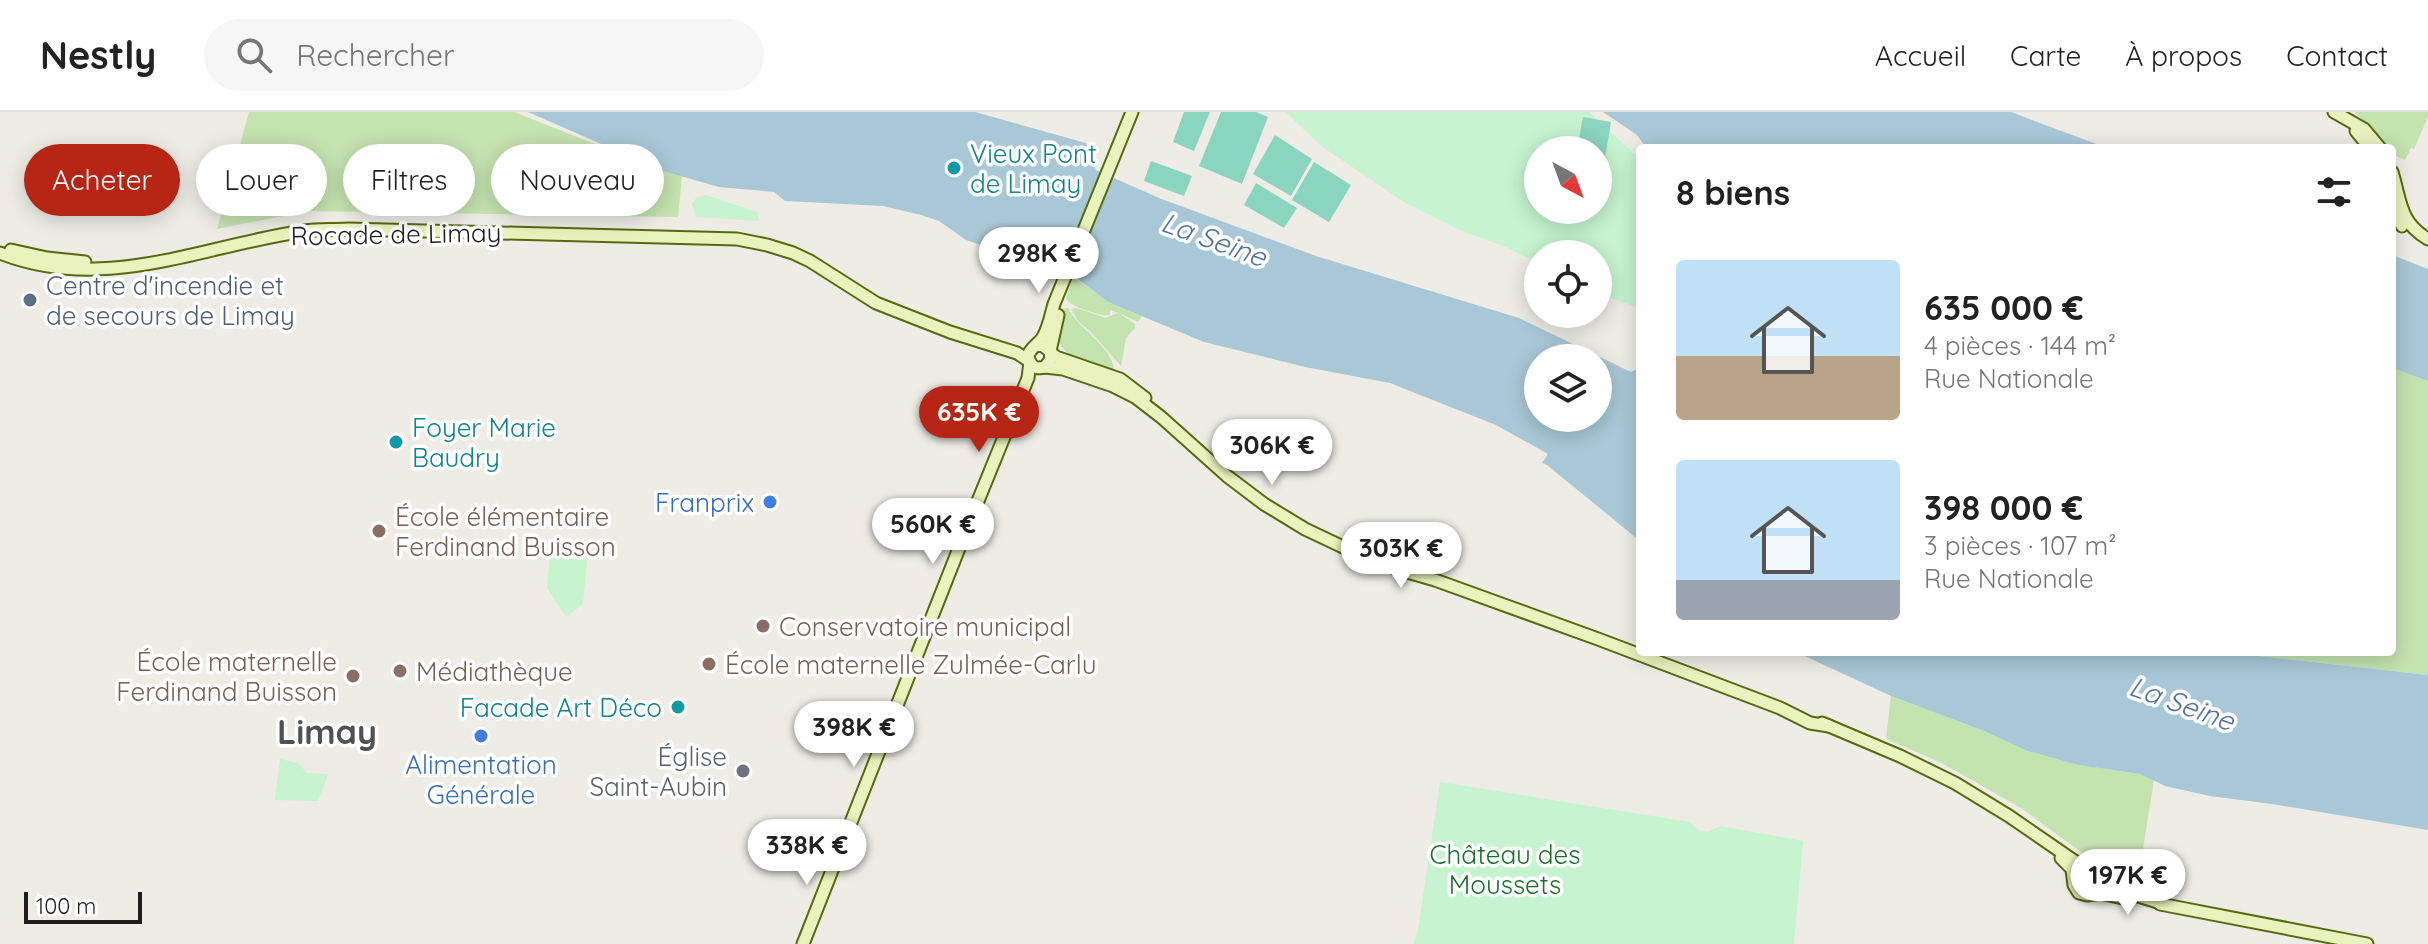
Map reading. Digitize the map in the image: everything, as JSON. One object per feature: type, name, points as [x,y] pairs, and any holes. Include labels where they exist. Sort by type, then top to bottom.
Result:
[{"type":"main road","points":[[803,944],[1029,375],[1029,355],[1044,336],[1132,112]]},
{"type":"main road","points":[[2338,114],[2366,144]]},
{"type":"main road","points":[[2338,114],[2364,129],[2377,144]]},
{"type":"main road","points":[[2396,188],[2408,223],[2428,240]]},
{"type":"main road","points":[[2396,213],[2402,226],[2412,235],[2428,240]]},
{"type":"main road","name":"Rocade de Limay","points":[[0,253],[52,268],[106,270],[156,264],[308,231],[737,239],[771,246],[810,261],[876,303],[914,316]]},
{"type":"main road","name":"Rocade de Limay","points":[[0,246],[47,258],[121,267]]},
{"type":"main road","points":[[1008,429],[1021,412],[1037,375],[1050,362],[1065,279]]},
{"type":"main road","points":[[914,316],[1020,346],[1042,345],[1056,357],[1126,381],[1227,476],[1283,516],[1343,547],[1415,576],[1435,580],[1636,655]]},
{"type":"main road","points":[[914,316],[950,332],[1017,353],[1035,367],[1063,369],[1122,390],[1161,417]]},
{"type":"main road","points":[[1640,656],[1780,708],[1810,723],[1829,726],[1865,740],[1927,769],[1981,798],[2095,872],[2103,883],[2113,889],[2164,904]]},
{"type":"main road","points":[[2033,832],[2070,866],[2079,893],[2100,893],[2164,904],[2366,944]]},
{"type":"main road","points":[[2074,879],[2079,872],[2089,869]]},
{"type":"main road","points":[[2090,895],[2098,888],[2099,878]]},
{"type":"green space","points":[[249,112],[514,112],[595,144],[491,144],[491,214],[475,214],[475,144],[343,144],[343,212],[327,211],[327,144],[240,144]]},
{"type":"green space","points":[[1184,112],[1210,112],[1194,151],[1173,142]]},
{"type":"green space","points":[[1221,112],[1256,112],[1268,117],[1242,184],[1199,166]]},
{"type":"green space","points":[[1286,112],[1589,112],[1636,155],[1636,307],[1612,298],[1612,240],[1524,240],[1524,256],[1464,232],[1404,202],[1321,146]]},
{"type":"green space","points":[[2355,112],[2428,112],[2414,149],[2411,148],[2405,160],[2396,156],[2396,144],[2384,144]]},
{"type":"green space","points":[[1583,117],[1611,122],[1609,136],[1580,136]]},
{"type":"green space","points":[[1275,135],[1312,159],[1291,196],[1253,174]]},
{"type":"green space","points":[[1151,161],[1192,176],[1184,196],[1144,181]]},
{"type":"green space","points":[[1314,162],[1351,185],[1329,222],[1292,200]]},
{"type":"green space","points":[[664,171],[682,176],[678,217],[616,216],[664,216]]},
{"type":"green space","points":[[1256,183],[1297,208],[1284,228],[1244,205]]},
{"type":"green space","points":[[706,195],[757,212],[759,221],[696,217],[692,204],[697,197]]},
{"type":"green space","points":[[221,216],[283,216],[217,229]]},
{"type":"green space","points":[[1073,277],[1108,302],[1142,316],[1138,322],[1119,313],[1135,324],[1126,338],[1121,366],[1079,322],[1071,309],[1077,308],[1105,318],[1118,313],[1110,310],[1110,315],[1099,314],[1069,302],[1066,299]]},
{"type":"green space","points":[[1068,308],[1108,354],[1114,370],[1068,354],[1057,341],[1064,309]]},
{"type":"green space","points":[[2396,369],[2428,381],[2428,675],[2259,656],[2396,656]]},
{"type":"green space","points":[[550,557],[587,560],[583,604],[566,617],[547,587]]},
{"type":"green space","points":[[1891,696],[1984,731],[2027,751],[2078,765],[2140,774],[2154,780],[2137,886],[2081,852],[2021,808],[1940,762],[1886,739]]},
{"type":"green space","points":[[280,759],[298,763],[307,773],[328,774],[318,801],[275,800]]},
{"type":"green space","name":"Château des Moussets","points":[[1440,782],[1690,822],[1698,830],[1707,832],[1720,826],[1803,841],[1794,944],[1414,944]]},
{"type":"water","name":"La Seine","points":[[528,112],[975,112],[1086,143],[1096,170],[1159,198],[1316,256],[1519,318],[1524,320],[1524,328],[1540,328],[1573,344],[1524,344],[1524,432],[1612,432],[1612,363],[1631,372],[1636,370],[1636,538],[1542,463],[1548,454],[1496,425],[1390,383],[1305,367],[1204,342],[1108,302],[1076,278],[1050,269],[1031,268],[1018,258],[966,240],[939,221],[921,215],[883,206],[785,201],[774,192],[719,187],[664,171],[664,144],[601,144]]},
{"type":"water","points":[[1603,112],[2011,112],[2096,144],[1643,144],[1637,135]]},
{"type":"water","points":[[2396,257],[2428,269],[2428,381],[2396,369]]},
{"type":"water","name":"La Seine","points":[[1805,656],[2259,656],[2428,675],[2428,830],[2210,796],[2165,786],[2140,774],[2078,765],[2027,751],[1984,731],[1891,696]]},
{"type":"place","name":"Vieux Pont de Limay","points":[[954,168]]},
{"type":"place","name":"Centre d'incendie et de secours de Limay","points":[[30,300]]},
{"type":"place","name":"Foyer Marie Baudry","points":[[396,442]]},
{"type":"place","name":"Franprix","points":[[770,502]]},
{"type":"place","name":"École élémentaire Ferdinand Buisson","points":[[379,531]]},
{"type":"place","name":"Conservatoire municipal","points":[[763,626]]},
{"type":"place","name":"École maternelle Zulmée-Carlu","points":[[709,664]]},
{"type":"place","name":"Médiathèque","points":[[400,671]]},
{"type":"place","name":"École maternelle Ferdinand Buisson","points":[[353,676]]},
{"type":"place","name":"Facade Art Déco","points":[[678,707]]},
{"type":"place","name":"Alimentation Générale","points":[[481,736]]},
{"type":"place","name":"Église Saint-Aubin","points":[[743,771]]},
{"type":"district","name":"Limay","points":[[327,731]]}]
